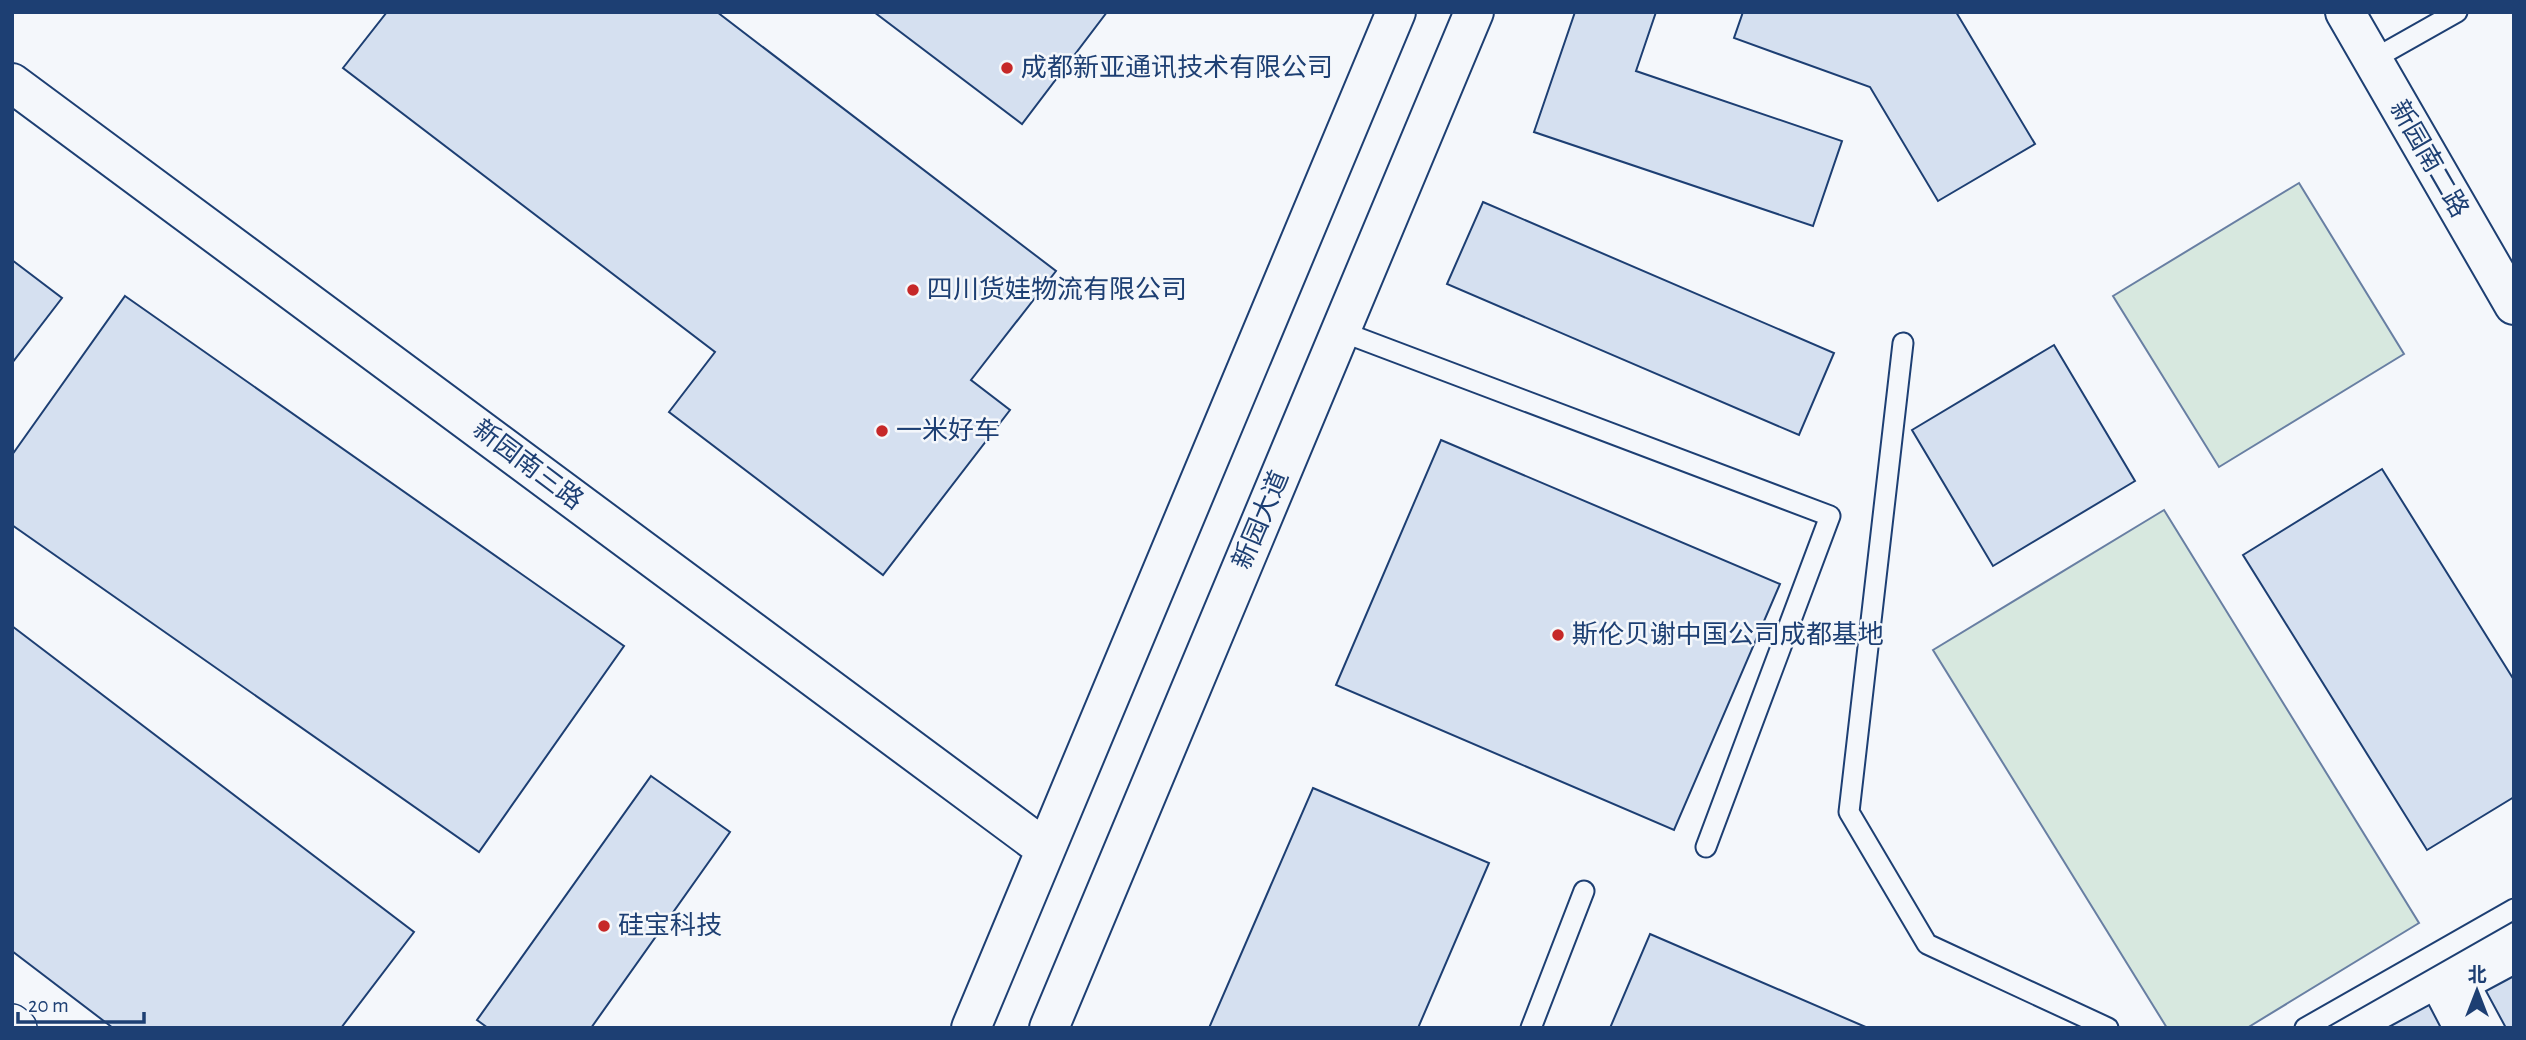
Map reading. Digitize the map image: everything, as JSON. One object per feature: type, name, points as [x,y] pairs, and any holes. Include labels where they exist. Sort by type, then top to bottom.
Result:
[{"type":"street","points":[[971,1028],[1044,848],[1396,12]]},
{"type":"street","name":"新园大道","points":[[1049,1028],[1474,12]]},
{"type":"street","name":"新园南二路","points":[[2346,12],[2514,305]]},
{"type":"street","name":"新园南三路","points":[[12,83],[1044,848]]},
{"type":"street","points":[[12,1023],[18,1028]]},
{"type":"lane","points":[[2372,60],[2457,12]]},
{"type":"lane","points":[[1340,331],[1830,516],[1706,847]]},
{"type":"lane","points":[[1903,344],[1849,811],[1927,944],[2108,1028]]},
{"type":"lane","points":[[1531,1028],[1584,891]]},
{"type":"lane","points":[[2305,1028],[2514,909]]},
{"type":"shaded area","points":[[2299,183],[2404,354],[2219,467],[2113,296]]},
{"type":"shaded area","points":[[2164,510],[2419,923],[2247,1028],[2167,1028],[1933,650]]},
{"type":"building","points":[[387,12],[717,12],[1056,271],[971,380],[1010,410],[883,575],[669,412],[715,352],[343,68]]},
{"type":"building","name":"成都新亚通讯技术有限公司","points":[[874,12],[1107,12],[1022,124]]},
{"type":"building","points":[[1575,12],[1656,12],[1636,71],[1842,141],[1813,226],[1534,132]]},
{"type":"building","points":[[1743,12],[1956,12],[2035,144],[1938,201],[1870,87],[1734,38]]},
{"type":"building","points":[[1483,202],[1834,353],[1799,435],[1447,284]]},
{"type":"building","points":[[12,260],[62,298],[12,363]]},
{"type":"building","points":[[125,296],[624,646],[479,852],[12,525],[12,455]]},
{"type":"building","points":[[2054,345],[2135,481],[1993,566],[1912,430]]},
{"type":"building","name":"斯伦贝谢中国公司成都基地","points":[[1441,440],[1780,584],[1674,830],[1336,685]]},
{"type":"building","points":[[2382,469],[2514,680],[2514,797],[2427,850],[2243,555]]},
{"type":"building","points":[[12,626],[414,932],[341,1028],[113,1028],[12,951]]},
{"type":"building","name":"硅宝科技","points":[[651,776],[730,832],[591,1028],[488,1028],[477,1020]]},
{"type":"building","points":[[1313,788],[1489,863],[1418,1028],[1209,1028]]},
{"type":"building","points":[[1650,934],[1868,1028],[1610,1028]]},
{"type":"building","points":[[2514,976],[2514,1028],[2506,1028],[2486,991]]},
{"type":"building","points":[[2429,1005],[2441,1028],[2387,1028]]},
{"type":"place","name":"成都新亚通讯技术有限公司","points":[[1007,68]]},
{"type":"place","name":"四川货娃物流有限公司","points":[[913,290]]},
{"type":"place","name":"一米好车","points":[[882,431]]},
{"type":"place","name":"斯伦贝谢中国公司成都基地","points":[[1558,635]]},
{"type":"place","name":"硅宝科技","points":[[604,926]]}]
